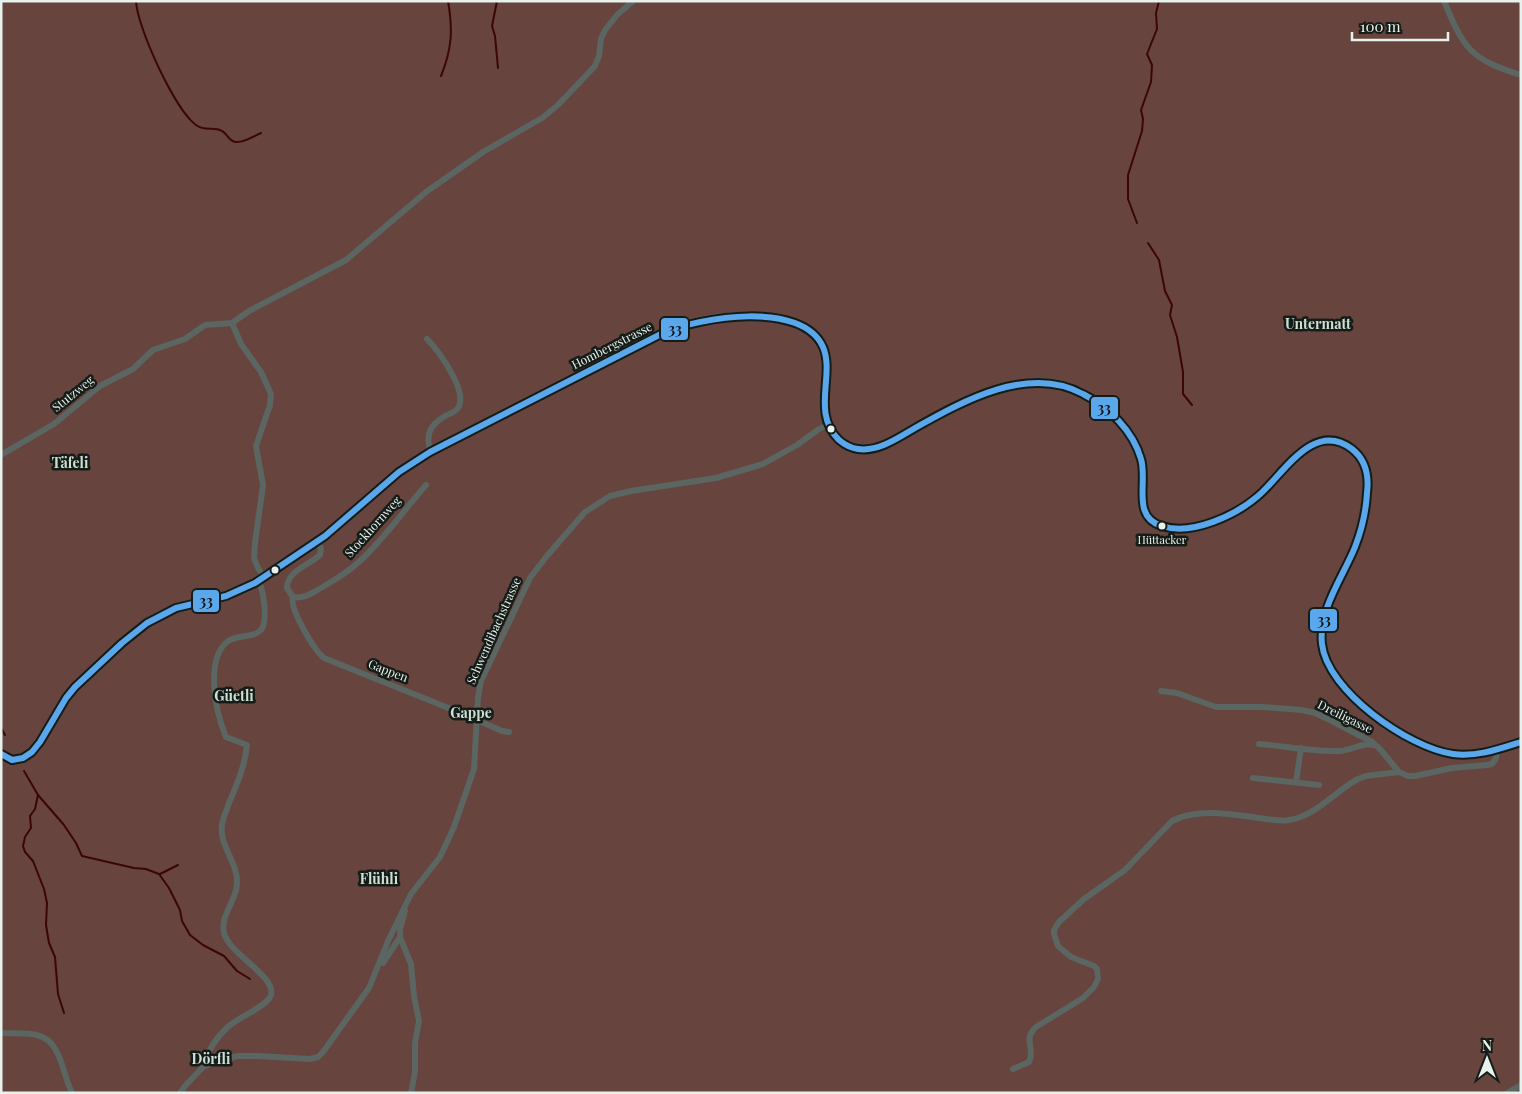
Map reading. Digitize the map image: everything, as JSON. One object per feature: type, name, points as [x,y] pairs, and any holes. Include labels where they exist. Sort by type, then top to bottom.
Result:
[{"type":"street","points":[[204,1067],[210,1050],[222,1033],[239,1018],[266,1003],[271,994],[268,981],[230,945],[224,932],[225,917],[237,888],[238,880],[224,841],[222,824],[242,772],[247,745],[230,739],[225,735],[214,690],[216,666],[223,648],[231,640],[252,635],[263,627],[261,579],[254,558],[263,485],[256,446],[270,406],[271,394],[261,372],[241,344],[232,323],[250,310],[346,260],[426,192],[483,152],[550,112],[565,99],[595,66],[599,56],[601,39],[606,30],[617,15],[633,1]]},
{"type":"street","points":[[1444,1],[1460,36],[1473,53],[1485,61],[1521,74]]},
{"type":"street","name":"Hombergstrasse","points":[[1,754],[15,759],[26,757],[33,752],[70,693],[145,624],[169,611],[226,597],[261,579],[349,516],[407,466],[430,452],[656,336],[690,323],[729,317],[773,318],[797,324],[816,334],[823,346],[826,409],[829,425]]},
{"type":"street","name":"Stutzweg","points":[[1,455],[54,424],[100,386],[133,369],[153,350],[185,339],[205,325],[232,323]]},
{"type":"street","points":[[427,339],[436,348],[453,376],[461,401],[455,411],[433,425],[428,435],[430,452]]},
{"type":"street","points":[[829,425],[835,436],[848,446],[858,449],[876,448],[952,408],[984,395],[1026,383],[1042,381],[1060,383],[1093,399],[1109,412],[1125,430],[1137,449],[1143,465],[1143,503],[1145,511],[1156,524],[1174,528],[1190,527],[1210,522],[1243,506],[1265,490],[1297,455],[1313,445],[1328,441],[1343,444],[1358,455],[1366,468],[1368,480],[1367,500],[1356,546],[1324,614],[1321,638],[1326,661],[1338,680],[1359,702],[1391,728],[1424,747],[1447,754],[1476,755],[1497,751],[1521,742]]},
{"type":"street","name":"Schwendibachstrasse","points":[[180,1093],[204,1067],[238,1056],[277,1056],[306,1059],[318,1057],[365,994],[407,900],[440,857],[454,827],[474,769],[478,692],[481,681],[530,578],[585,512],[610,496],[716,478],[762,464],[797,445],[819,429],[829,425]]},
{"type":"street","name":"Stockhornweg","points":[[293,596],[300,598],[309,595],[354,566],[367,555],[426,485]]},
{"type":"street","points":[[293,596],[287,588],[287,581],[292,575],[320,555],[320,548],[316,541]]},
{"type":"street","name":"Gappen","points":[[293,596],[292,603],[295,612],[317,651],[324,658],[509,732]]},
{"type":"street","name":"Dreiligasse","points":[[1161,691],[1177,693],[1220,707],[1262,707],[1308,712],[1339,724],[1376,746],[1399,772]]},
{"type":"street","points":[[1259,744],[1340,751],[1363,744],[1376,746]]},
{"type":"street","points":[[1296,782],[1301,748]]},
{"type":"street","points":[[1013,1069],[1029,1062],[1031,1058],[1028,1038],[1030,1032],[1036,1026],[1083,998],[1094,987],[1098,979],[1097,969],[1094,966],[1071,957],[1058,946],[1054,930],[1059,922],[1084,899],[1125,870],[1172,821],[1179,817],[1194,814],[1237,815],[1280,821],[1296,819],[1312,811],[1358,779],[1366,776],[1399,772],[1408,776],[1416,776],[1452,768],[1487,765],[1495,761],[1497,751]]},
{"type":"street","points":[[1253,778],[1319,785]]},
{"type":"street","points":[[377,970],[400,937],[407,900]]},
{"type":"street","points":[[400,937],[411,964],[414,996],[419,1017],[415,1044],[415,1072],[411,1093]]},
{"type":"street","points":[[1,1033],[36,1035],[48,1041],[56,1050],[72,1093]]},
{"type":"street","points":[[1507,1093],[1521,1085]]},
{"type":"shaded area","points":[[1,1],[1521,1],[1521,1093],[1,1093]]},
{"type":"waterway","points":[[136,1],[143,29],[158,67],[187,116],[199,127],[224,132],[231,140],[236,142],[246,140],[261,133]]},
{"type":"waterway","points":[[441,76],[451,39],[448,1]]},
{"type":"waterway","points":[[497,1],[492,26],[495,36],[498,68]]},
{"type":"waterway","points":[[1137,223],[1128,199],[1128,175],[1142,131],[1143,119],[1141,110],[1151,82],[1152,65],[1147,54],[1157,29],[1156,13],[1159,1]]},
{"type":"waterway","points":[[1148,243],[1159,260],[1165,291],[1172,305],[1170,315],[1177,337],[1183,372],[1183,394],[1192,405]]},
{"type":"waterway","points":[[1,728],[5,735]]},
{"type":"waterway","points":[[24,771],[38,795],[64,825],[82,856],[146,869],[159,874],[169,888],[180,910],[182,921],[190,935],[203,945],[224,956],[237,971],[250,979]]},
{"type":"waterway","points":[[38,795],[35,809],[30,816],[31,828],[25,837],[23,846],[25,852],[33,861],[44,889],[47,903],[46,925],[49,943],[55,957],[58,994],[64,1013]]},
{"type":"waterway","points":[[160,874],[178,865]]},
{"type":"transit line","name":"33","points":[[1,754],[12,760],[23,758],[32,752],[75,687],[122,643],[147,623],[176,608],[226,596],[255,583],[325,536],[399,472],[430,452],[663,333],[701,322],[749,316],[773,318],[794,323],[812,332],[823,347],[826,358],[826,418],[839,440],[855,449],[873,448],[888,443],[975,397],[1019,384],[1041,383],[1062,386],[1093,399],[1119,421],[1132,439],[1143,468],[1142,498],[1144,507],[1152,521],[1162,526],[1174,528],[1200,526],[1238,510],[1258,496],[1288,464],[1312,445],[1324,441],[1338,442],[1352,449],[1361,458],[1366,469],[1366,500],[1357,540],[1324,619],[1322,644],[1327,662],[1338,680],[1354,698],[1394,729],[1415,741],[1435,749],[1462,755],[1488,752],[1521,742]]},
{"type":"place","name":"Hüttacker","points":[[1162,526]]},
{"type":"district","name":"Untermatt","points":[[1318,324]]},
{"type":"district","name":"Täfeli","points":[[70,463]]},
{"type":"district","name":"Güetli","points":[[234,696]]},
{"type":"district","name":"Gappe","points":[[471,713]]},
{"type":"district","name":"Flühli","points":[[379,879]]},
{"type":"district","name":"Dörfli","points":[[211,1059]]}]
